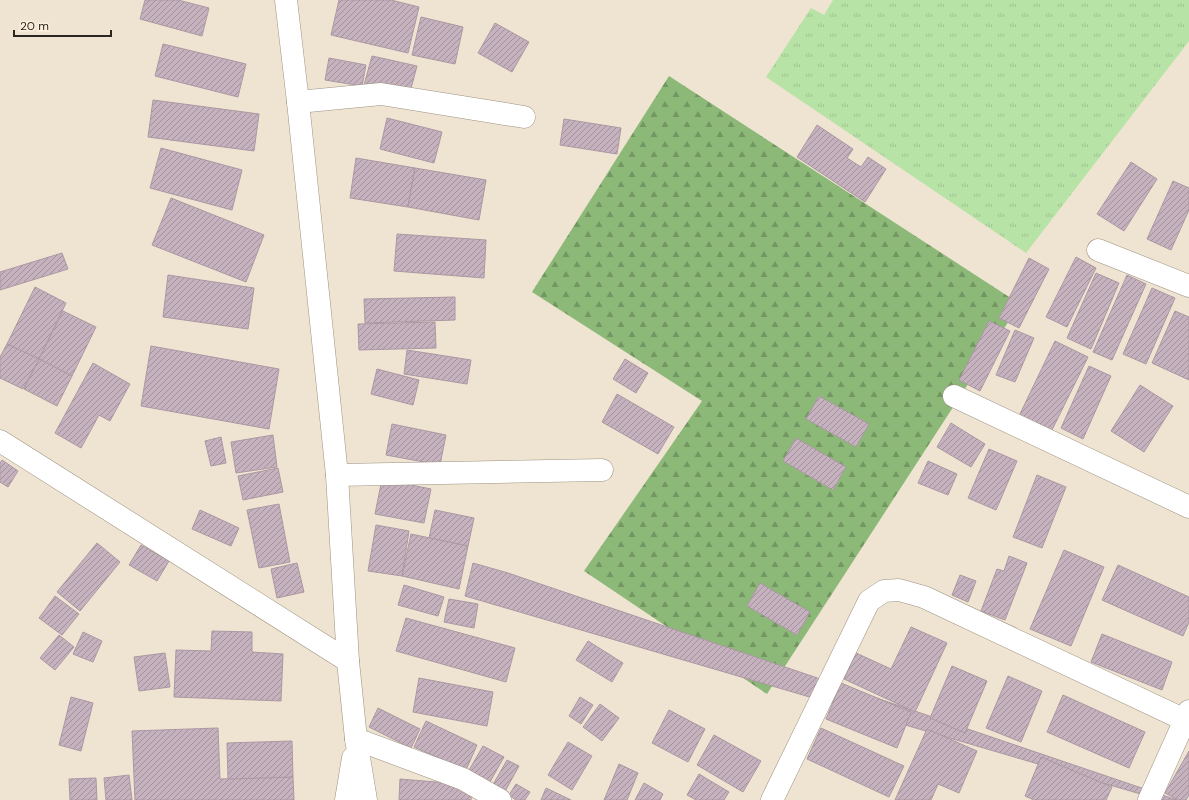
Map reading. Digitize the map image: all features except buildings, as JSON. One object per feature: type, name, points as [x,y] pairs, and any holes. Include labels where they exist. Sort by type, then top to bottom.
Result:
[{"type":"street","points":[[286,0],[337,475],[348,661],[356,739],[366,800]]},
{"type":"street","points":[[298,102],[381,94],[524,117]]},
{"type":"street","points":[[1098,250],[1189,286]]},
{"type":"street","points":[[954,396],[1189,507]]},
{"type":"street","points":[[0,441],[348,661]]},
{"type":"street","points":[[337,475],[602,470]]},
{"type":"street","points":[[772,800],[869,601],[884,591],[899,590],[924,597],[1187,716],[1149,800]]},
{"type":"street","points":[[346,800],[356,739]]},
{"type":"street","points":[[356,739],[463,779],[500,800]]},
{"type":"green space","points":[[833,0],[1189,0],[1189,41],[1026,253],[766,77],[811,8],[824,15]]},
{"type":"green space","points":[[669,76],[1020,304],[767,694],[584,571],[702,401],[532,292]]}]
